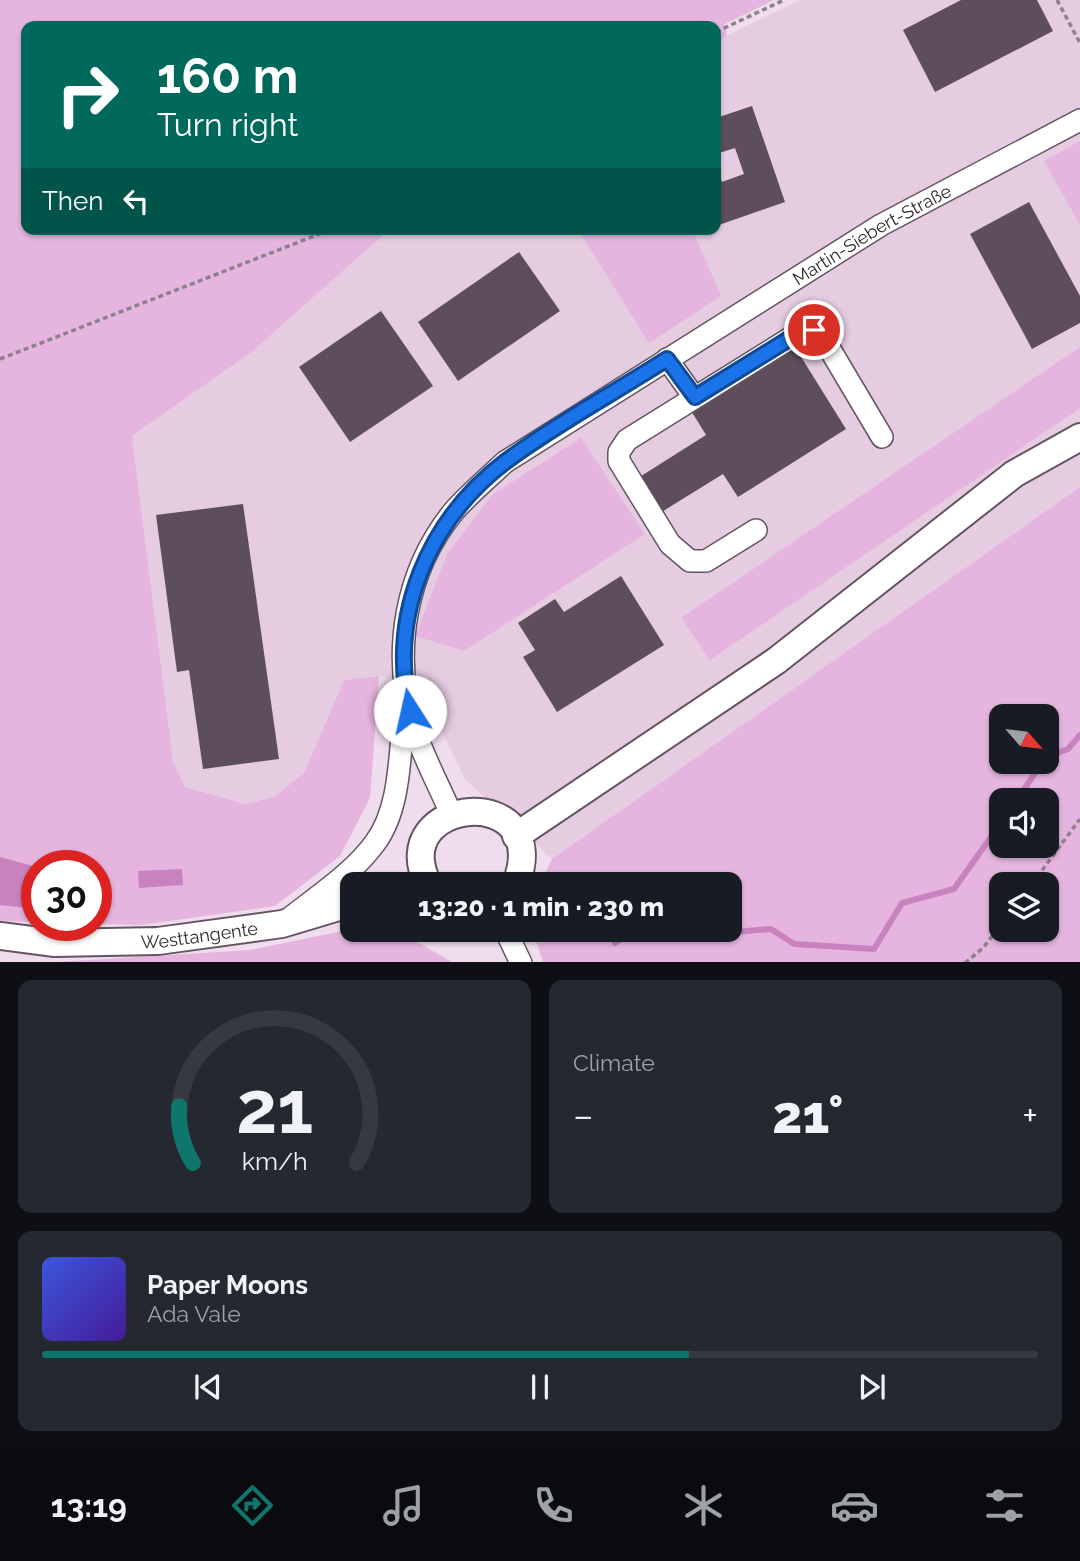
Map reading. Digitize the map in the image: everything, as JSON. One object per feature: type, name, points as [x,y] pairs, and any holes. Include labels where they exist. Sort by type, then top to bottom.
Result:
[{"type":"main road","points":[[516,836],[776,661],[1014,474],[1080,437]]},
{"type":"main road","points":[[420,872],[429,833],[451,814],[466,810],[495,815],[507,824],[516,836],[521,851],[520,872]]},
{"type":"main road","name":"Westtangente","points":[[0,936],[55,943],[158,941],[282,924],[340,907]]},
{"type":"street","name":"Martin-Siebert-Straße","points":[[451,814],[414,727],[402,660],[404,623],[413,587],[432,545],[455,511],[505,463],[881,225],[1080,120]]},
{"type":"street","points":[[756,530],[706,561],[690,561],[670,544],[619,461],[619,452],[627,440],[805,329],[822,335],[882,437]]},
{"type":"street","points":[[667,359],[695,397]]},
{"type":"street","points":[[282,924],[355,866],[376,842],[394,797],[406,694]]},
{"type":"street","points":[[511,942],[521,962]]},
{"type":"path","points":[[721,30],[785,0]]},
{"type":"path","points":[[1057,0],[1080,43]]},
{"type":"path","points":[[0,359],[317,235]]},
{"type":"path","points":[[1041,872],[1080,819]]},
{"type":"path","points":[[965,962],[989,941]]},
{"type":"shaded area","points":[[0,0],[774,0],[725,24],[727,36],[721,39],[721,21],[21,21],[21,235],[383,235],[253,351],[132,436],[173,761],[185,787],[245,804],[274,797],[304,773],[344,680],[379,676],[370,798],[340,856],[275,906],[142,925],[112,924],[112,850],[21,850],[21,922],[0,921]]},
{"type":"shaded area","points":[[800,0],[1080,0],[1080,487],[552,859],[465,779],[419,684],[380,676],[344,680],[304,773],[274,797],[245,804],[185,787],[173,761],[132,436],[253,351],[383,235],[721,235],[721,39]]},
{"type":"shaded area","points":[[1080,141],[1080,225],[1044,161]]},
{"type":"shaded area","points":[[582,235],[695,235],[721,296],[649,343]]},
{"type":"shaded area","points":[[1080,347],[1080,408],[710,660],[681,618]]},
{"type":"shaded area","points":[[581,438],[645,534],[464,651],[415,636],[447,554],[493,494]]},
{"type":"shaded area","points":[[1080,487],[1080,962],[543,962],[536,942],[742,942],[742,872],[546,872],[552,859]]},
{"type":"shaded area","points":[[0,857],[21,863],[21,907],[0,905]]},
{"type":"shaded area","points":[[182,869],[183,885],[139,888],[138,871]]},
{"type":"shaded area","points":[[340,931],[340,942],[417,942],[452,962],[57,962],[250,950]]},
{"type":"building","points":[[961,0],[1037,0],[1053,31],[935,92],[903,30]]},
{"type":"building","points":[[752,106],[785,202],[721,224],[721,179],[722,182],[744,174],[735,148],[721,152],[721,116]]},
{"type":"building","points":[[1029,202],[1080,296],[1080,323],[1032,349],[970,234]]},
{"type":"building","points":[[519,252],[560,311],[458,381],[418,322]]},
{"type":"building","points":[[381,311],[433,386],[350,442],[299,367]]},
{"type":"building","points":[[793,344],[846,429],[738,497],[723,474],[660,513],[638,478],[706,435],[690,409]]},
{"type":"building","points":[[243,504],[279,759],[203,769],[189,670],[177,672],[156,515]]},
{"type":"building","points":[[621,576],[664,645],[557,712],[523,657],[535,650],[518,623],[555,599],[564,612]]},
{"type":"waterway","points":[[1059,752],[1068,749],[1080,735]]},
{"type":"waterway","points":[[1025,788],[1034,774]]},
{"type":"waterway","points":[[615,943],[634,932],[652,935],[665,930],[688,936],[771,929],[794,944],[874,949],[902,903],[954,889],[989,840]]},
{"type":"route","points":[[410,711],[402,660],[404,623],[413,587],[432,545],[455,511],[505,463],[667,359],[695,397],[805,329],[814,330]]}]
